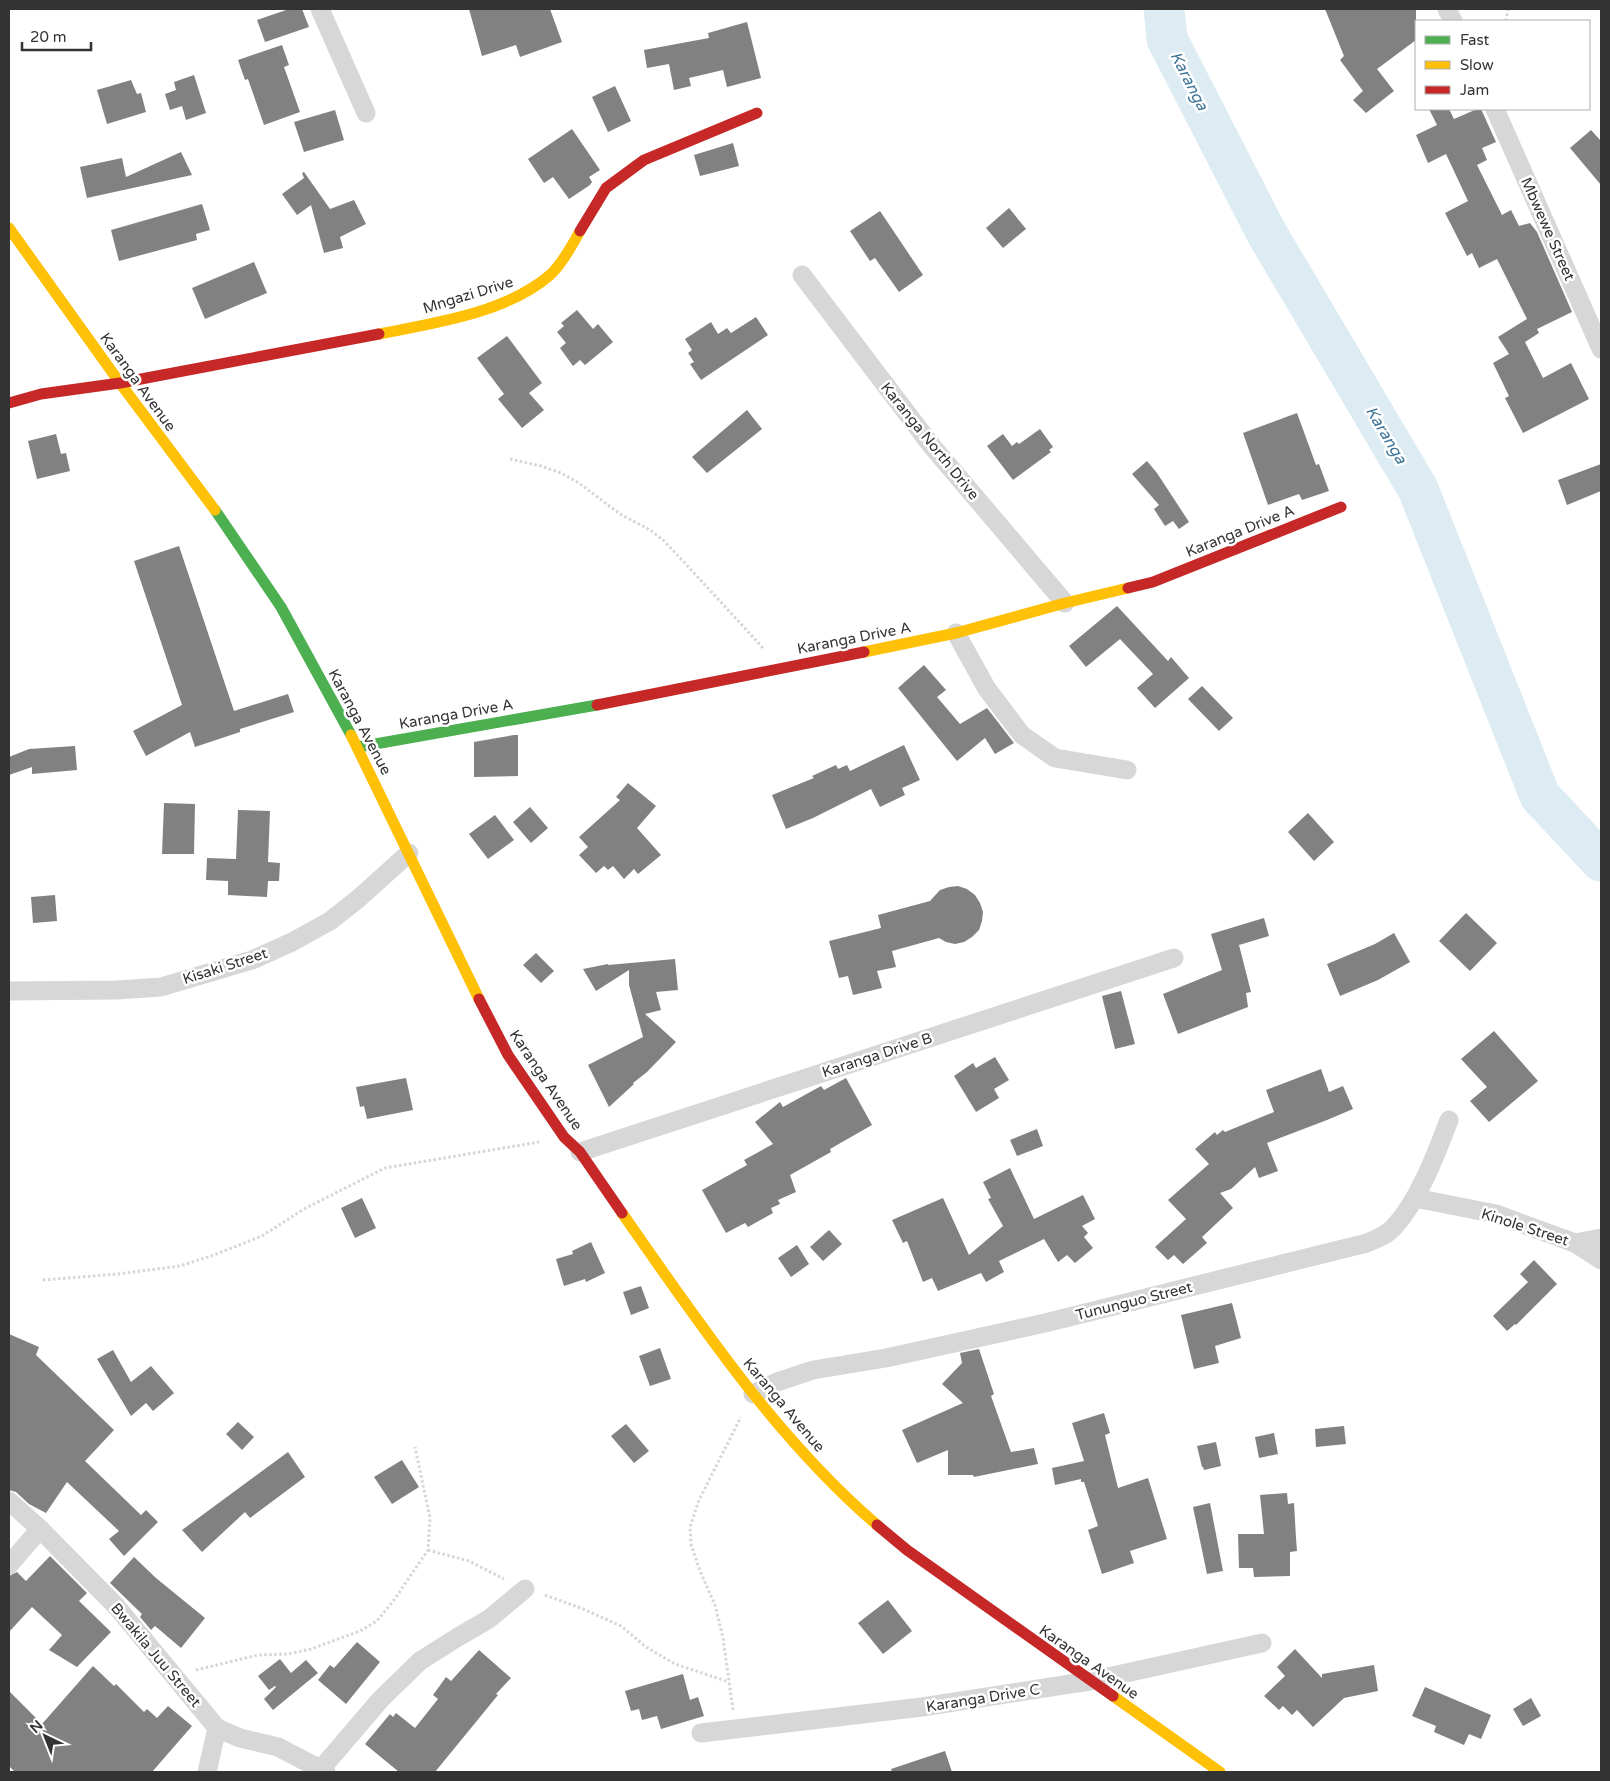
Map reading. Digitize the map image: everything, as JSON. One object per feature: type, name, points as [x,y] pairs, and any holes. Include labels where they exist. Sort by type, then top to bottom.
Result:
[{"type":"street","points":[[320,9],[366,113]]},
{"type":"street","name":"Mbwewe Street","points":[[1495,110],[1601,349]]},
{"type":"street","name":"Mngazi Drive","points":[[9,403],[41,394],[120,383],[450,320],[517,298],[551,274],[573,244],[590,211],[606,188],[644,160],[757,113]]},
{"type":"street","name":"Karanga Avenue","points":[[9,228],[120,383],[217,513],[281,607],[358,747],[508,1055],[564,1137],[580,1152],[667,1278],[753,1394],[809,1460],[860,1509],[907,1550],[1220,1772]]},
{"type":"street","name":"Karanga North Drive","points":[[802,275],[931,445],[1064,603]]},
{"type":"street","name":"Karanga Drive A","points":[[358,747],[611,703],[956,633],[1064,603],[1153,582],[1341,507]]},
{"type":"street","points":[[956,633],[988,689],[1022,735],[1055,758],[1127,770]]},
{"type":"street","name":"Kisaki Street","points":[[9,991],[117,990],[161,987],[252,960],[292,942],[330,921],[358,899],[409,852]]},
{"type":"street","name":"Karanga Drive B","points":[[580,1152],[1174,958]]},
{"type":"street","name":"Tununguo Street","points":[[753,1394],[777,1382],[813,1370],[886,1358],[1045,1323],[1368,1243],[1384,1236],[1394,1228],[1415,1198],[1437,1153],[1449,1120]]},
{"type":"street","name":"Kinole Street","points":[[1415,1198],[1496,1214],[1575,1243],[1601,1260]]},
{"type":"street","points":[[1575,1243],[1601,1238]]},
{"type":"street","name":"Bwakila Juu Street","points":[[9,1501],[40,1529],[116,1606],[217,1728],[240,1738],[278,1748],[324,1771]]},
{"type":"street","points":[[9,1565],[40,1529]]},
{"type":"street","points":[[324,1771],[380,1700],[420,1661],[489,1619],[525,1589]]},
{"type":"street","name":"Karanga Drive C","points":[[701,1733],[922,1707],[1090,1681],[1262,1643]]},
{"type":"street","points":[[207,1772],[217,1728]]},
{"type":"path","points":[[510,459],[561,473],[579,483],[620,514],[657,535],[782,668]]},
{"type":"path","points":[[42,1280],[118,1274],[180,1266],[262,1236],[304,1209],[386,1168],[564,1137]]},
{"type":"path","points":[[738,1729],[731,1700],[723,1638],[716,1605],[690,1544],[690,1527],[699,1500],[753,1394]]},
{"type":"path","points":[[174,1675],[258,1655],[288,1654],[311,1649],[360,1631],[377,1621],[394,1600],[428,1550],[430,1518],[415,1447]]},
{"type":"path","points":[[428,1550],[469,1561],[525,1589],[565,1602],[621,1626],[646,1647],[675,1664],[729,1682]]},
{"type":"building","points":[[289,9],[302,9],[309,27],[265,42],[257,20]]},
{"type":"building","points":[[469,9],[550,9],[562,42],[520,57],[516,45],[482,56]]},
{"type":"building","points":[[1325,9],[1416,9],[1415,41],[1377,69],[1394,91],[1366,113],[1353,100],[1363,91],[1340,60],[1344,56]]},
{"type":"building","points":[[747,22],[761,78],[727,87],[723,70],[689,78],[691,86],[674,90],[669,64],[647,68],[644,50],[709,38],[708,33]]},
{"type":"building","points":[[282,45],[289,65],[284,67],[300,112],[264,125],[248,79],[245,80],[238,60]]},
{"type":"building","points":[[194,75],[206,113],[186,120],[182,106],[170,110],[165,94],[176,90],[174,82]]},
{"type":"building","points":[[131,80],[137,94],[141,93],[146,112],[107,124],[97,90]]},
{"type":"building","points":[[615,86],[631,121],[608,132],[592,97]]},
{"type":"building","points":[[335,110],[344,140],[304,152],[294,122]]},
{"type":"building","points":[[1430,110],[1450,110],[1454,119],[1475,110],[1481,110],[1496,142],[1482,148],[1487,160],[1477,165],[1502,215],[1511,210],[1519,226],[1530,223],[1537,232],[1572,312],[1537,329],[1539,333],[1525,342],[1543,378],[1571,363],[1589,399],[1523,433],[1505,398],[1509,396],[1493,363],[1509,354],[1498,337],[1527,319],[1497,259],[1479,268],[1472,253],[1467,256],[1445,213],[1468,201],[1446,154],[1428,163],[1416,135],[1437,125]]},
{"type":"building","points":[[572,129],[600,170],[589,177],[592,182],[590,185],[569,199],[553,177],[544,183],[528,159]]},
{"type":"building","points":[[1591,130],[1601,141],[1601,185],[1570,148]]},
{"type":"building","points":[[733,143],[739,166],[700,176],[694,155]]},
{"type":"building","points":[[181,152],[192,175],[87,198],[80,167],[122,158],[126,177]]},
{"type":"building","points":[[304,172],[330,209],[354,200],[366,224],[340,237],[343,248],[324,253],[311,205],[297,215],[282,194],[304,178],[302,173]]},
{"type":"building","points":[[202,204],[210,230],[196,234],[197,240],[119,261],[111,230]]},
{"type":"building","points":[[1009,208],[1026,229],[1003,248],[986,228]]},
{"type":"building","points":[[880,211],[923,275],[899,292],[875,258],[870,261],[850,231]]},
{"type":"building","points":[[254,262],[267,293],[205,319],[192,288]]},
{"type":"building","points":[[577,310],[593,329],[598,324],[613,342],[585,365],[580,360],[573,366],[560,348],[566,343],[557,332],[564,326],[561,323]]},
{"type":"building","points":[[756,317],[768,335],[701,380],[690,364],[694,362],[688,353],[692,350],[685,339],[711,322],[718,334],[727,328],[731,333]]},
{"type":"building","points":[[507,336],[542,383],[529,393],[544,410],[522,428],[498,399],[504,394],[477,358]]},
{"type":"building","points":[[747,410],[762,429],[707,473],[692,457]]},
{"type":"building","points":[[1297,413],[1316,465],[1319,464],[1329,491],[1302,500],[1299,494],[1268,505],[1243,433]]},
{"type":"building","points":[[1040,429],[1053,447],[1049,450],[1051,452],[1013,480],[987,446],[1003,434],[1012,446],[1017,442],[1019,444]]},
{"type":"building","points":[[56,434],[61,454],[66,453],[70,471],[37,479],[28,441]]},
{"type":"building","points":[[1147,461],[1189,522],[1179,529],[1173,521],[1165,526],[1154,509],[1159,505],[1132,474]]},
{"type":"building","points":[[1601,464],[1601,491],[1567,505],[1558,480]]},
{"type":"building","points":[[179,546],[234,711],[288,694],[294,712],[240,729],[240,732],[195,747],[190,732],[146,756],[133,731],[182,705],[134,561]]},
{"type":"building","points":[[1117,606],[1168,661],[1171,657],[1189,678],[1155,708],[1137,688],[1153,674],[1120,639],[1086,667],[1069,646]]},
{"type":"building","points":[[924,665],[946,690],[937,697],[960,724],[987,708],[1014,743],[995,754],[985,738],[957,761],[898,688]]},
{"type":"building","points":[[1202,686],[1233,718],[1219,731],[1188,699]]},
{"type":"building","points":[[518,735],[518,776],[474,777],[474,742]]},
{"type":"building","points":[[904,745],[920,780],[902,788],[905,795],[880,807],[871,789],[813,818],[786,829],[772,795],[814,778],[812,776],[836,765],[838,769],[847,765],[850,771]]},
{"type":"building","points":[[75,746],[77,770],[32,774],[32,767],[9,775],[9,757],[29,749]]},
{"type":"building","points":[[628,783],[656,806],[637,828],[661,855],[638,874],[634,869],[624,879],[613,866],[608,870],[604,866],[596,873],[579,855],[588,847],[579,837],[620,800],[616,797]]},
{"type":"building","points":[[164,803],[195,804],[194,854],[162,854]]},
{"type":"building","points":[[530,807],[548,828],[531,843],[513,822]]},
{"type":"building","points":[[238,810],[270,811],[268,862],[280,863],[279,881],[268,881],[267,897],[228,895],[228,881],[206,880],[207,858],[236,859]]},
{"type":"building","points":[[1308,813],[1334,842],[1314,861],[1288,832]]},
{"type":"building","points":[[495,815],[514,840],[488,859],[469,834]]},
{"type":"building","points":[[958,886],[967,889],[975,895],[980,903],[983,912],[979,930],[964,942],[955,944],[939,938],[892,951],[896,967],[877,971],[882,988],[853,995],[848,976],[839,978],[829,941],[881,928],[878,915],[930,901],[940,890]]},
{"type":"building","points":[[55,895],[57,921],[33,923],[31,897]]},
{"type":"building","points":[[1466,913],[1497,943],[1470,971],[1439,941]]},
{"type":"building","points":[[1264,918],[1269,936],[1239,945],[1251,992],[1246,993],[1248,1007],[1178,1034],[1163,994],[1222,970],[1211,934]]},
{"type":"building","points":[[1394,933],[1410,962],[1378,980],[1340,996],[1327,964],[1375,944]]},
{"type":"building","points":[[536,953],[554,971],[541,983],[523,965]]},
{"type":"building","points":[[675,959],[678,990],[656,992],[661,1010],[645,1014],[676,1042],[609,1107],[588,1065],[643,1037],[629,985],[629,970],[596,991],[583,969],[608,964]]},
{"type":"building","points":[[1121,991],[1135,1044],[1115,1049],[1102,996]]},
{"type":"building","points":[[1494,1031],[1538,1081],[1489,1122],[1470,1101],[1487,1087],[1461,1059]]},
{"type":"building","points":[[995,1057],[1009,1080],[994,1089],[999,1098],[976,1112],[954,1076],[973,1063],[976,1068]]},
{"type":"building","points":[[1321,1069],[1329,1092],[1343,1086],[1353,1109],[1267,1143],[1278,1171],[1259,1178],[1255,1167],[1231,1189],[1220,1193],[1233,1208],[1202,1237],[1207,1243],[1183,1264],[1174,1255],[1168,1260],[1155,1247],[1186,1219],[1168,1200],[1209,1164],[1195,1149],[1215,1132],[1217,1135],[1223,1130],[1225,1132],[1274,1112],[1266,1090]]},
{"type":"building","points":[[406,1078],[413,1110],[367,1119],[364,1106],[360,1107],[356,1087]]},
{"type":"building","points":[[846,1078],[872,1125],[830,1149],[831,1152],[790,1175],[796,1192],[778,1200],[780,1204],[771,1208],[773,1213],[748,1227],[745,1223],[726,1233],[702,1190],[747,1165],[744,1160],[773,1144],[755,1122],[780,1102],[783,1107],[821,1086],[824,1090]]},
{"type":"building","points":[[1037,1129],[1043,1146],[1017,1156],[1010,1140]]},
{"type":"building","points":[[1010,1168],[1034,1219],[1083,1195],[1095,1219],[1082,1226],[1088,1233],[1084,1237],[1093,1248],[1075,1263],[1067,1255],[1058,1262],[1044,1239],[999,1261],[1004,1272],[986,1282],[981,1273],[938,1291],[932,1278],[923,1282],[907,1241],[903,1243],[892,1220],[943,1198],[969,1255],[1003,1226],[988,1199],[991,1198],[983,1182]]},
{"type":"building","points":[[362,1198],[376,1228],[355,1238],[341,1208]]},
{"type":"building","points":[[829,1230],[842,1244],[823,1261],[810,1247]]},
{"type":"building","points":[[591,1242],[605,1273],[586,1282],[585,1279],[564,1286],[556,1259],[573,1254],[572,1251]]},
{"type":"building","points":[[797,1245],[809,1264],[791,1277],[778,1258]]},
{"type":"building","points":[[1534,1260],[1557,1284],[1516,1325],[1507,1331],[1493,1316],[1528,1282],[1520,1274]]},
{"type":"building","points":[[641,1286],[649,1308],[631,1315],[623,1292]]},
{"type":"building","points":[[1232,1303],[1241,1338],[1215,1346],[1219,1363],[1194,1369],[1181,1315]]},
{"type":"building","points":[[9,1334],[39,1347],[36,1355],[114,1430],[85,1461],[141,1515],[146,1510],[158,1522],[124,1556],[109,1539],[119,1531],[67,1482],[46,1513],[29,1504],[16,1492],[9,1490]]},
{"type":"building","points":[[660,1348],[671,1379],[650,1386],[639,1356]]},
{"type":"building","points":[[979,1349],[994,1394],[991,1396],[1011,1452],[1034,1448],[1038,1464],[974,1477],[973,1475],[948,1475],[948,1450],[917,1463],[902,1430],[963,1403],[942,1384],[962,1363],[960,1353]]},
{"type":"building","points":[[113,1350],[131,1382],[151,1366],[174,1393],[153,1411],[146,1403],[131,1416],[97,1359]]},
{"type":"building","points":[[1104,1413],[1110,1433],[1105,1435],[1118,1488],[1148,1478],[1167,1539],[1130,1551],[1134,1563],[1102,1574],[1088,1530],[1098,1526],[1084,1482],[1081,1482],[1081,1479],[1055,1485],[1052,1468],[1084,1461],[1072,1423]]},
{"type":"building","points":[[238,1422],[254,1437],[242,1450],[226,1434]]},
{"type":"building","points":[[626,1424],[649,1451],[634,1463],[611,1436]]},
{"type":"building","points":[[1344,1426],[1346,1444],[1316,1447],[1315,1429]]},
{"type":"building","points":[[1274,1433],[1278,1454],[1259,1458],[1255,1437]]},
{"type":"building","points":[[1216,1442],[1221,1466],[1204,1470],[1197,1446]]},
{"type":"building","points":[[288,1452],[305,1477],[250,1518],[245,1512],[202,1552],[182,1530]]},
{"type":"building","points":[[402,1460],[419,1487],[392,1504],[374,1477]]},
{"type":"building","points":[[1287,1493],[1288,1504],[1294,1503],[1297,1551],[1290,1552],[1290,1576],[1254,1577],[1253,1568],[1239,1568],[1238,1534],[1264,1534],[1260,1495]]},
{"type":"building","points":[[1210,1503],[1223,1571],[1207,1574],[1193,1507]]},
{"type":"building","points":[[50,1556],[87,1593],[79,1601],[111,1632],[77,1667],[49,1650],[62,1635],[32,1607],[9,1632],[9,1576],[17,1572],[26,1581]]},
{"type":"building","points":[[134,1557],[156,1578],[205,1618],[181,1648],[155,1626],[151,1630],[140,1617],[142,1614],[110,1583]]},
{"type":"building","points":[[888,1600],[912,1631],[883,1654],[858,1623]]},
{"type":"building","points":[[357,1642],[380,1662],[346,1704],[318,1680],[330,1665],[334,1668]]},
{"type":"building","points":[[1295,1649],[1322,1678],[1322,1674],[1374,1665],[1378,1691],[1344,1698],[1313,1727],[1297,1710],[1292,1715],[1283,1706],[1279,1710],[1264,1696],[1285,1676],[1277,1667]]},
{"type":"building","points":[[479,1650],[511,1678],[496,1694],[498,1695],[435,1772],[399,1772],[365,1744],[390,1714],[393,1717],[396,1713],[415,1728],[438,1699],[433,1695],[446,1677],[451,1681]]},
{"type":"building","points":[[280,1659],[291,1673],[306,1660],[318,1673],[273,1710],[264,1699],[276,1687],[269,1690],[258,1676]]},
{"type":"building","points":[[93,1666],[114,1686],[116,1684],[144,1712],[147,1709],[157,1718],[168,1706],[192,1726],[152,1772],[15,1772],[9,1766],[9,1691],[42,1724]]},
{"type":"building","points":[[683,1674],[690,1700],[698,1697],[704,1716],[661,1729],[657,1716],[642,1720],[639,1709],[631,1711],[625,1691]]},
{"type":"building","points":[[1425,1687],[1491,1715],[1481,1739],[1469,1734],[1464,1745],[1434,1732],[1436,1726],[1412,1716]]},
{"type":"building","points":[[1531,1698],[1541,1716],[1523,1726],[1513,1709]]},
{"type":"building","points":[[945,1751],[952,1772],[892,1772],[891,1769]]},
{"type":"waterway","name":"Karanga","points":[[1164,9],[1167,39],[1266,232],[1418,489],[1540,796],[1601,861]]},
{"type":"traffic: fast","points":[[215,510],[281,607],[351,735]]},
{"type":"traffic: fast","points":[[358,747],[597,705]]},
{"type":"traffic: slow","points":[[9,228],[120,383],[215,510]]},
{"type":"traffic: slow","points":[[379,334],[469,315],[513,299],[532,288],[554,271],[580,231]]},
{"type":"traffic: slow","points":[[864,652],[956,633],[1128,588]]},
{"type":"traffic: slow","points":[[351,735],[479,999]]},
{"type":"traffic: slow","points":[[622,1213],[710,1337],[772,1417],[805,1455],[877,1525]]},
{"type":"traffic: slow","points":[[1113,1696],[1220,1772]]},
{"type":"traffic: jam","points":[[580,231],[606,188],[644,160],[757,113]]},
{"type":"traffic: jam","points":[[9,403],[41,394],[120,383],[379,334]]},
{"type":"traffic: jam","points":[[1128,588],[1153,582],[1341,507]]},
{"type":"traffic: jam","points":[[597,705],[864,652]]},
{"type":"traffic: jam","points":[[479,999],[508,1055],[564,1137],[580,1152],[622,1213]]},
{"type":"traffic: jam","points":[[877,1525],[907,1550],[1113,1696]]}]
